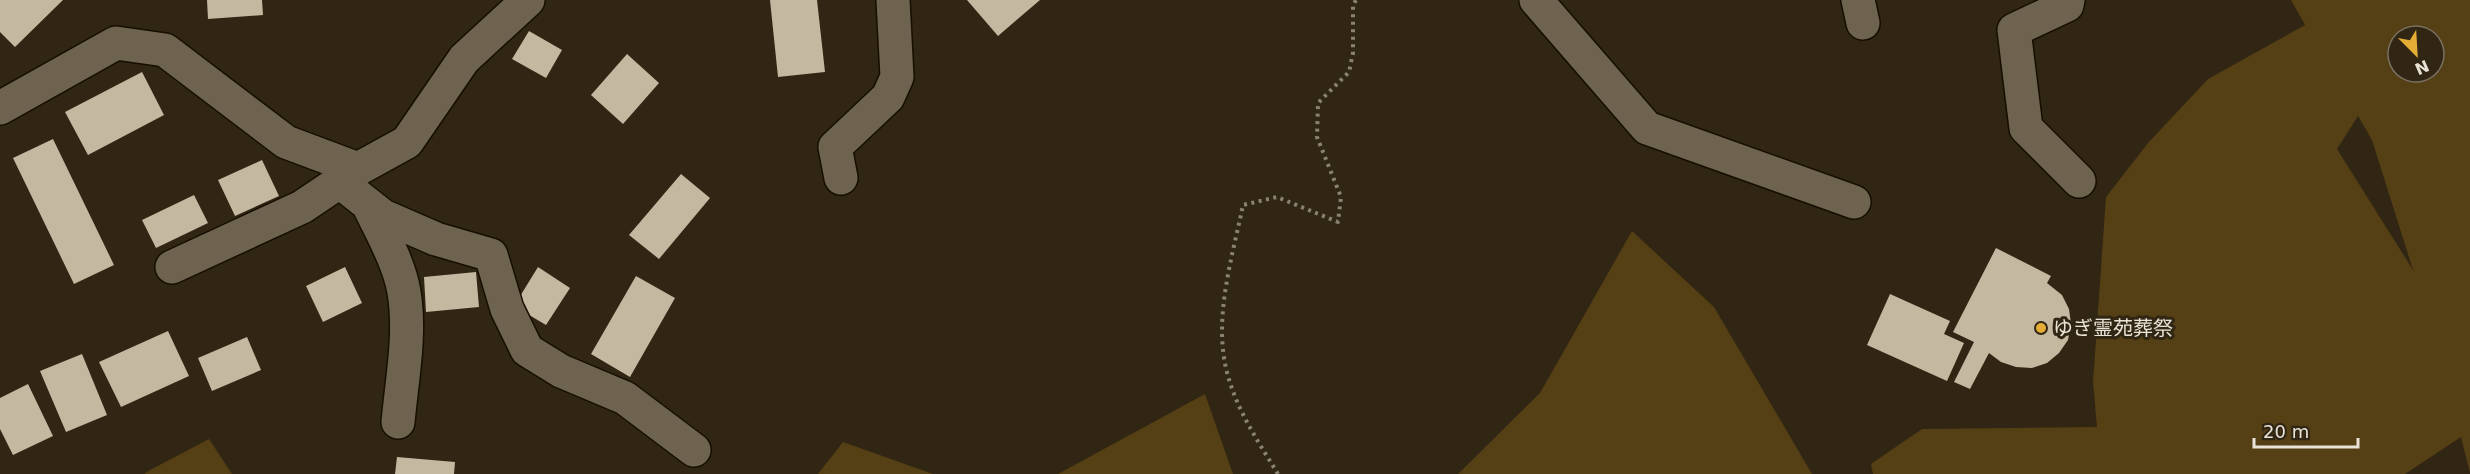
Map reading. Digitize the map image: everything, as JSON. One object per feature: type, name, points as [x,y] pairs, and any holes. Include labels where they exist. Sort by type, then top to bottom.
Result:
[{"type":"street","points":[[172,267],[302,207],[407,142],[465,59],[528,0]]},
{"type":"street","points":[[841,178],[835,147],[888,97],[897,77],[893,0]]},
{"type":"street","points":[[1536,0],[1647,128],[1854,202]]},
{"type":"street","points":[[2068,0],[2067,5],[2014,30],[2026,128],[2079,181]]},
{"type":"street","points":[[0,108],[116,44],[165,50],[286,142],[349,176],[369,206],[393,259],[404,291],[406,335],[398,422]]},
{"type":"street","points":[[369,206],[383,216],[436,239],[490,255],[507,309],[527,350],[561,371],[625,398],[694,450]]},
{"type":"path","points":[[1278,474],[1242,413],[1228,377],[1222,348],[1226,289],[1243,205],[1277,197],[1338,222],[1341,197],[1317,138],[1318,103],[1349,72],[1353,53],[1353,5],[1356,0]]},
{"type":"shaded area","points":[[2291,0],[2470,0],[2470,473],[2461,437],[2405,474],[1873,474],[1871,464],[1922,429],[2097,427],[2093,382],[2106,197],[2148,143],[2208,79],[2305,25]],"holes":[[[2358,116],[2372,140],[2413,270],[2337,149]]]},
{"type":"shaded area","points":[[1632,231],[1714,307],[1812,474],[1458,474],[1540,393]]},
{"type":"shaded area","points":[[1205,394],[1233,474],[1058,474]]},
{"type":"shaded area","points":[[209,439],[232,474],[144,474],[150,470]]},
{"type":"shaded area","points":[[843,442],[933,474],[818,474]]},
{"type":"building","points":[[0,0],[63,0],[15,47],[0,32]]},
{"type":"building","points":[[207,0],[262,0],[263,15],[208,19]]},
{"type":"building","points":[[770,0],[817,0],[825,72],[778,77]]},
{"type":"building","points":[[967,0],[1040,0],[998,36]]},
{"type":"building","points":[[529,31],[562,50],[546,78],[512,59]]},
{"type":"building","points":[[627,54],[659,83],[623,124],[591,95]]},
{"type":"building","points":[[142,72],[164,115],[88,155],[65,112]]},
{"type":"building","points":[[53,139],[114,265],[74,284],[13,158]]},
{"type":"building","points":[[262,160],[279,196],[235,216],[218,180]]},
{"type":"building","points":[[681,174],[710,198],[659,259],[629,235]]},
{"type":"building","points":[[194,195],[208,223],[156,248],[142,220]]},
{"type":"building","points":[[1996,248],[2051,276],[2047,283],[2062,295],[2069,309],[2071,324],[2068,340],[2059,353],[2047,363],[2032,368],[2016,367],[2001,362],[1989,353],[1970,389],[1954,382],[1974,342],[1953,332]]},
{"type":"building","points":[[345,267],[362,303],[323,322],[306,286]]},
{"type":"building","points":[[538,267],[570,288],[546,325],[514,306]]},
{"type":"building","points":[[476,272],[479,307],[426,312],[424,277]]},
{"type":"building","points":[[636,276],[675,298],[630,377],[591,354]]},
{"type":"building","points":[[1890,294],[1950,321],[1944,334],[1964,343],[1947,381],[1867,345]]},
{"type":"building","points":[[168,331],[189,376],[121,407],[99,362]]},
{"type":"building","points":[[247,337],[261,370],[212,391],[198,358]]},
{"type":"building","points":[[82,354],[107,415],[66,432],[40,371]]},
{"type":"building","points":[[28,384],[53,436],[13,455],[0,429],[0,398]]},
{"type":"building","points":[[397,457],[455,462],[454,474],[395,474]]},
{"type":"place","name":"ゆぎ霊苑葬祭","points":[[2041,328]]}]
